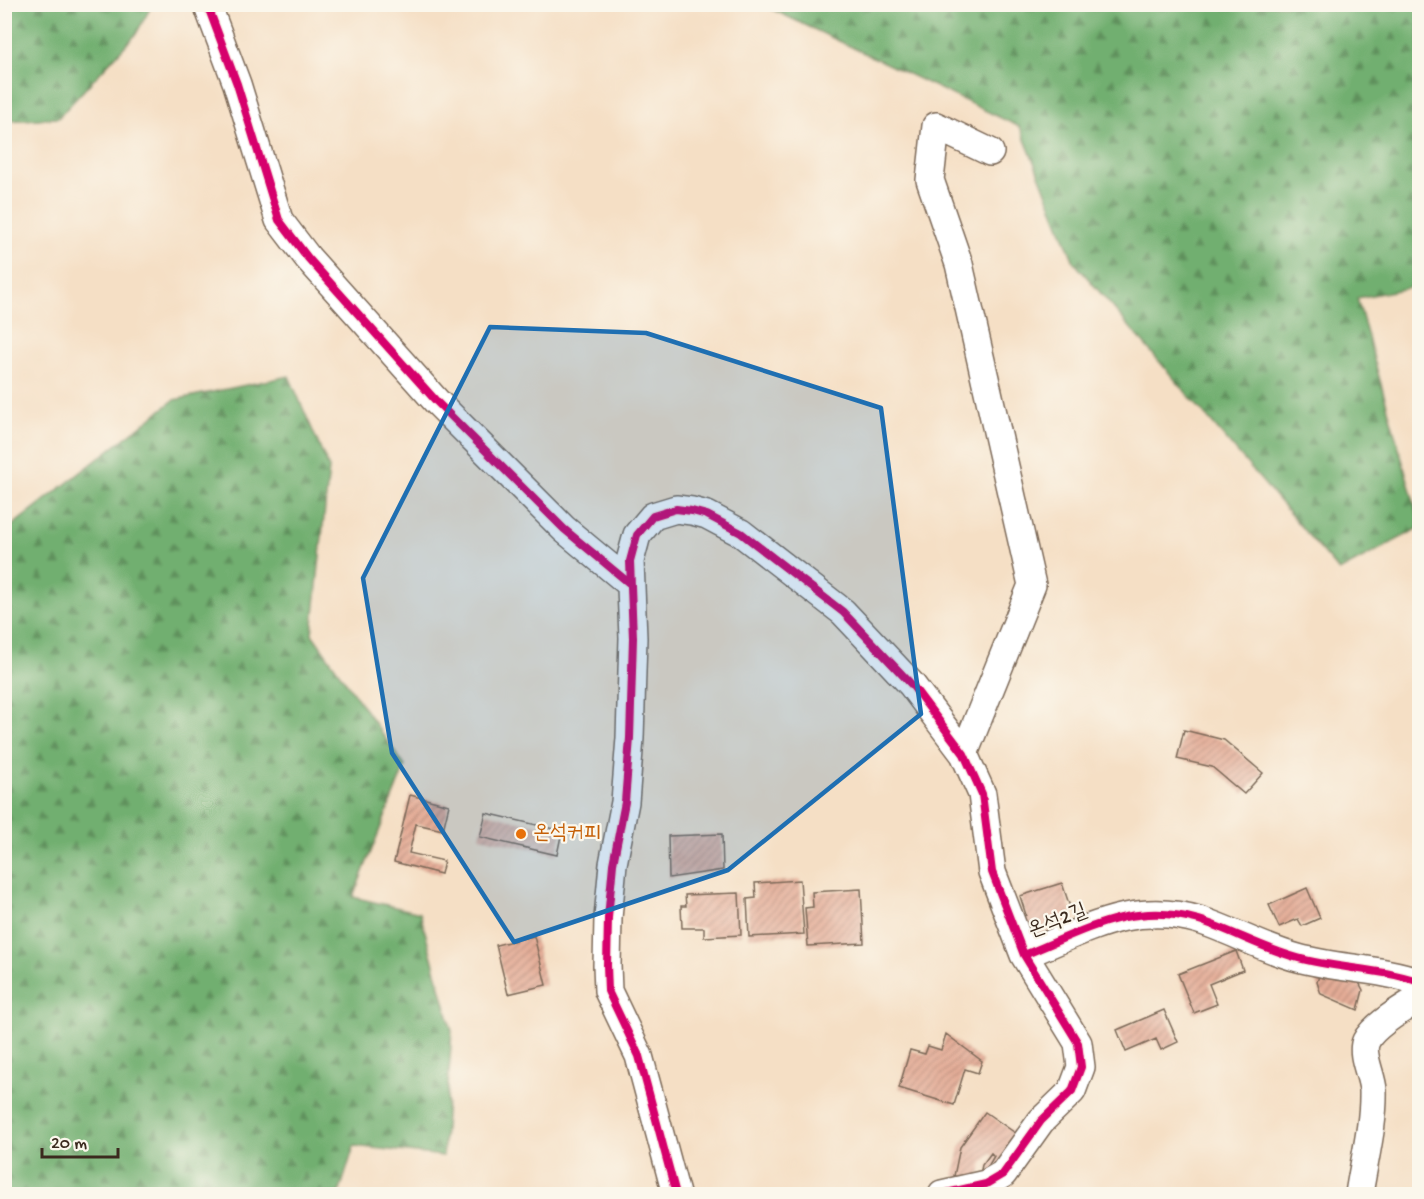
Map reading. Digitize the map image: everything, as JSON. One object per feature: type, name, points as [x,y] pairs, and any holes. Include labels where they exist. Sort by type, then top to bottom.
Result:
[{"type":"street","points":[[207,4],[241,94],[279,220],[308,258],[445,410],[564,529],[629,583]]},
{"type":"street","points":[[964,754],[1032,585],[959,264],[930,180],[936,126],[990,152]]},
{"type":"street","points":[[676,1194],[639,1056],[609,991],[608,918],[613,864],[625,802],[630,738],[633,638],[629,583],[631,557],[636,539],[644,524],[653,516],[666,510],[697,512],[718,520],[746,537],[843,612],[912,685],[964,754],[982,794],[992,872],[1024,955]]},
{"type":"street","name":"온석2길","points":[[942,1194],[996,1180],[1011,1164],[1041,1121],[1068,1096],[1079,1074],[1081,1059],[1078,1043],[1024,955],[1121,917],[1159,912],[1200,921],[1290,956],[1391,973],[1419,982]]},
{"type":"street","points":[[1359,1194],[1373,1096],[1372,1079],[1364,1053],[1364,1044],[1368,1037],[1399,1010],[1419,998]]},
{"type":"highlighted area","points":[[490,327],[646,333],[881,408],[921,714],[728,870],[514,942],[392,753],[363,578]]},
{"type":"green space","points":[[5,4],[152,5],[136,34],[58,118],[5,121]]},
{"type":"green space","points":[[763,5],[1419,5],[1419,286],[1357,298],[1419,520],[1419,528],[1339,571],[1074,262],[1020,127]]},
{"type":"green space","points":[[289,376],[329,468],[312,634],[405,766],[353,897],[420,913],[452,1031],[443,1156],[354,1146],[339,1194],[5,1194],[5,531],[174,400]]},
{"type":"building","points":[[1184,730],[1224,740],[1263,773],[1244,794],[1212,767],[1177,759]]},
{"type":"building","points":[[410,795],[449,805],[443,830],[416,824],[409,853],[444,861],[441,874],[394,862]]},
{"type":"building","name":"온석커피","points":[[486,813],[562,831],[557,855],[480,837]]},
{"type":"building","points":[[722,834],[723,870],[669,878],[668,836]]},
{"type":"building","points":[[800,880],[804,934],[749,937],[747,899],[756,898],[755,883]]},
{"type":"building","points":[[1062,883],[1075,922],[1028,937],[1021,917],[1026,915],[1020,896]]},
{"type":"building","points":[[1307,888],[1320,918],[1302,926],[1298,919],[1279,927],[1269,905]]},
{"type":"building","points":[[861,889],[864,943],[808,946],[805,908],[813,907],[812,892]]},
{"type":"building","points":[[739,893],[741,935],[704,937],[704,928],[682,928],[681,906],[686,906],[685,895]]},
{"type":"building","points":[[534,936],[546,985],[508,994],[496,945]]},
{"type":"building","points":[[1236,951],[1243,970],[1209,984],[1217,1004],[1194,1013],[1178,974]]},
{"type":"building","points":[[1320,973],[1356,977],[1363,990],[1358,1010],[1321,994],[1317,982]]},
{"type":"building","points":[[1164,1010],[1178,1042],[1161,1050],[1156,1039],[1126,1052],[1117,1030]]},
{"type":"building","points":[[946,1034],[982,1061],[978,1073],[965,1069],[954,1105],[899,1088],[910,1050],[925,1054],[928,1046],[941,1050]]},
{"type":"building","points":[[985,1112],[1021,1137],[995,1174],[987,1168],[994,1156],[991,1153],[982,1165],[978,1183],[954,1176],[960,1147]]},
{"type":"cycle path","points":[[207,4],[237,84],[279,220],[308,258],[437,402],[564,529],[629,583]]},
{"type":"cycle path","points":[[676,1194],[639,1056],[608,991],[607,965],[613,864],[625,802],[630,738],[633,638],[630,561],[637,535],[653,516],[676,509],[692,511],[707,515],[741,533],[843,612],[912,685],[964,754],[982,794],[992,872],[1024,955]]},
{"type":"cycle path","points":[[942,1194],[986,1184],[1003,1174],[1041,1121],[1072,1091],[1081,1067],[1078,1043],[1024,955],[1109,921],[1130,916],[1175,915],[1212,924],[1298,958],[1390,974],[1420,982]]},
{"type":"place","name":"온석커피","points":[[521,834]]}]
